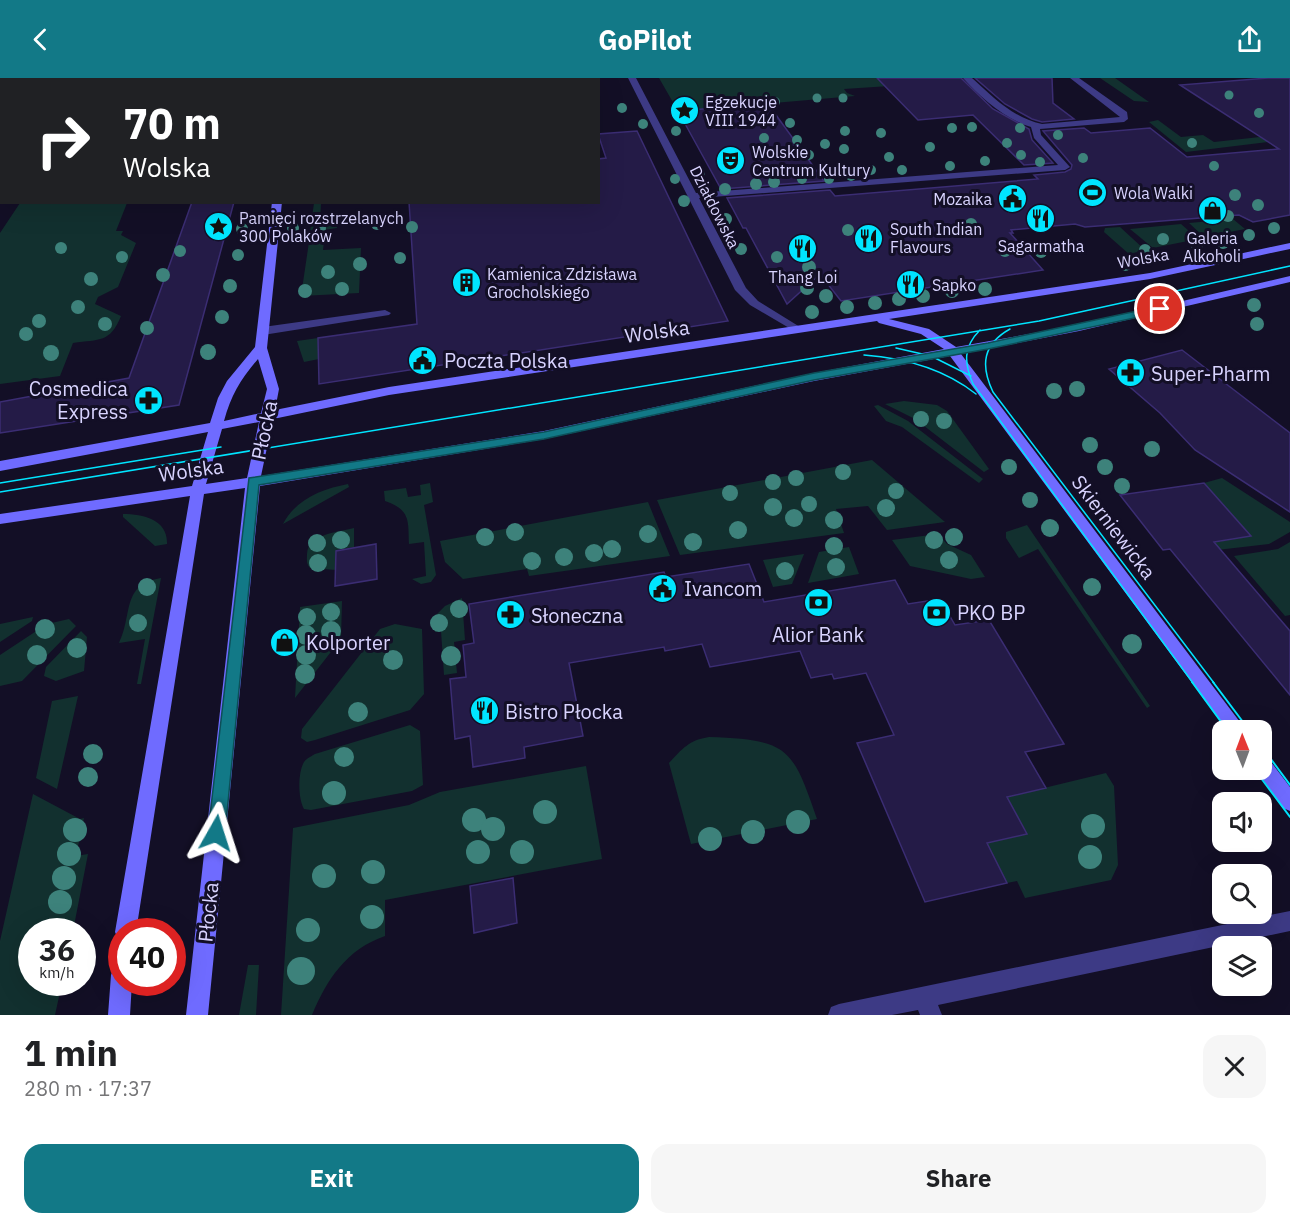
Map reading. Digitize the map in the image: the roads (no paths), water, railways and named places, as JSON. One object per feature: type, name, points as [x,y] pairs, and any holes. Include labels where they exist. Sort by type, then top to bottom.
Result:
[{"type":"main road","name":"Płocka","points":[[197,1015],[253,481],[273,382],[261,348],[277,204]]},
{"type":"main road","name":"Wolska","points":[[0,466],[214,427],[389,391],[1149,276],[1290,246]]},
{"type":"main road","name":"Wolska","points":[[0,519],[544,435],[814,376],[1079,328],[1290,279]]},
{"type":"main road","name":"Wolska","points":[[859,320],[894,322],[912,327],[931,334],[954,352]]},
{"type":"main road","points":[[127,918],[198,489],[224,398],[233,381],[261,348]]},
{"type":"main road","name":"Skierniewicka","points":[[954,352],[1230,720]]},
{"type":"main road","points":[[1272,778],[1290,802]]},
{"type":"main road","points":[[119,1015],[120,996]]},
{"type":"street","name":"Działdowska","points":[[632,78],[741,290],[754,303],[796,329]]},
{"type":"street","points":[[966,78],[1016,120],[1038,127],[1119,120],[1126,116],[1074,78]]},
{"type":"street","points":[[693,196],[1065,167],[1037,136],[1038,127]]},
{"type":"street","points":[[263,331],[385,313]]},
{"type":"street","points":[[839,1015],[928,1006],[1290,921]]},
{"type":"tram line","points":[[979,331],[1039,321],[1290,266]]},
{"type":"tram line","points":[[1010,329],[994,341],[989,348],[986,373],[993,392],[1214,683]]},
{"type":"tram line","points":[[0,492],[979,331]]},
{"type":"tram line","points":[[970,376],[967,362],[968,349],[979,331]]},
{"type":"tram line","points":[[896,348],[931,356],[970,376]]},
{"type":"tram line","points":[[864,355],[923,366],[950,377],[976,394]]},
{"type":"tram line","points":[[970,376],[973,384],[1193,683]]},
{"type":"tram line","points":[[0,483],[221,447]]},
{"type":"tram line","points":[[1192,682],[1220,720]]},
{"type":"tram line","points":[[1213,682],[1242,720]]},
{"type":"tram line","points":[[1272,761],[1290,785]]},
{"type":"tram line","points":[[1262,780],[1290,817]]},
{"type":"place","name":"Egzekucje VIII 1944","points":[[684,111]]},
{"type":"place","name":"Wolskie Centrum Kultury","points":[[731,161]]},
{"type":"place","name":"Wola Walki","points":[[1093,193]]},
{"type":"place","name":"Mozaika","points":[[1013,199]]},
{"type":"place","name":"Galeria Alkoholi","points":[[1212,210]]},
{"type":"place","name":"Sagarmatha","points":[[1041,218]]},
{"type":"place","name":"Pamięci rozstrzelanych 300 Polaków","points":[[218,227]]},
{"type":"place","name":"South Indian Flavours","points":[[869,238]]},
{"type":"place","name":"Thang Loi","points":[[803,249]]},
{"type":"place","name":"Kamienica Zdzisława Grocholskiego","points":[[466,283]]},
{"type":"place","name":"Sapko","points":[[911,285]]},
{"type":"place","name":"Poczta Polska","points":[[423,360]]},
{"type":"place","name":"Super-Pharm","points":[[1130,373]]},
{"type":"place","name":"Cosmedica Express","points":[[149,400]]},
{"type":"place","name":"Ivancom","points":[[663,588]]},
{"type":"place","name":"Alior Bank","points":[[818,603]]},
{"type":"place","name":"PKO BP","points":[[936,612]]},
{"type":"place","name":"Słoneczna","points":[[510,615]]},
{"type":"place","name":"Kolporter","points":[[285,642]]},
{"type":"place","name":"Bistro Płocka","points":[[484,711]]}]
